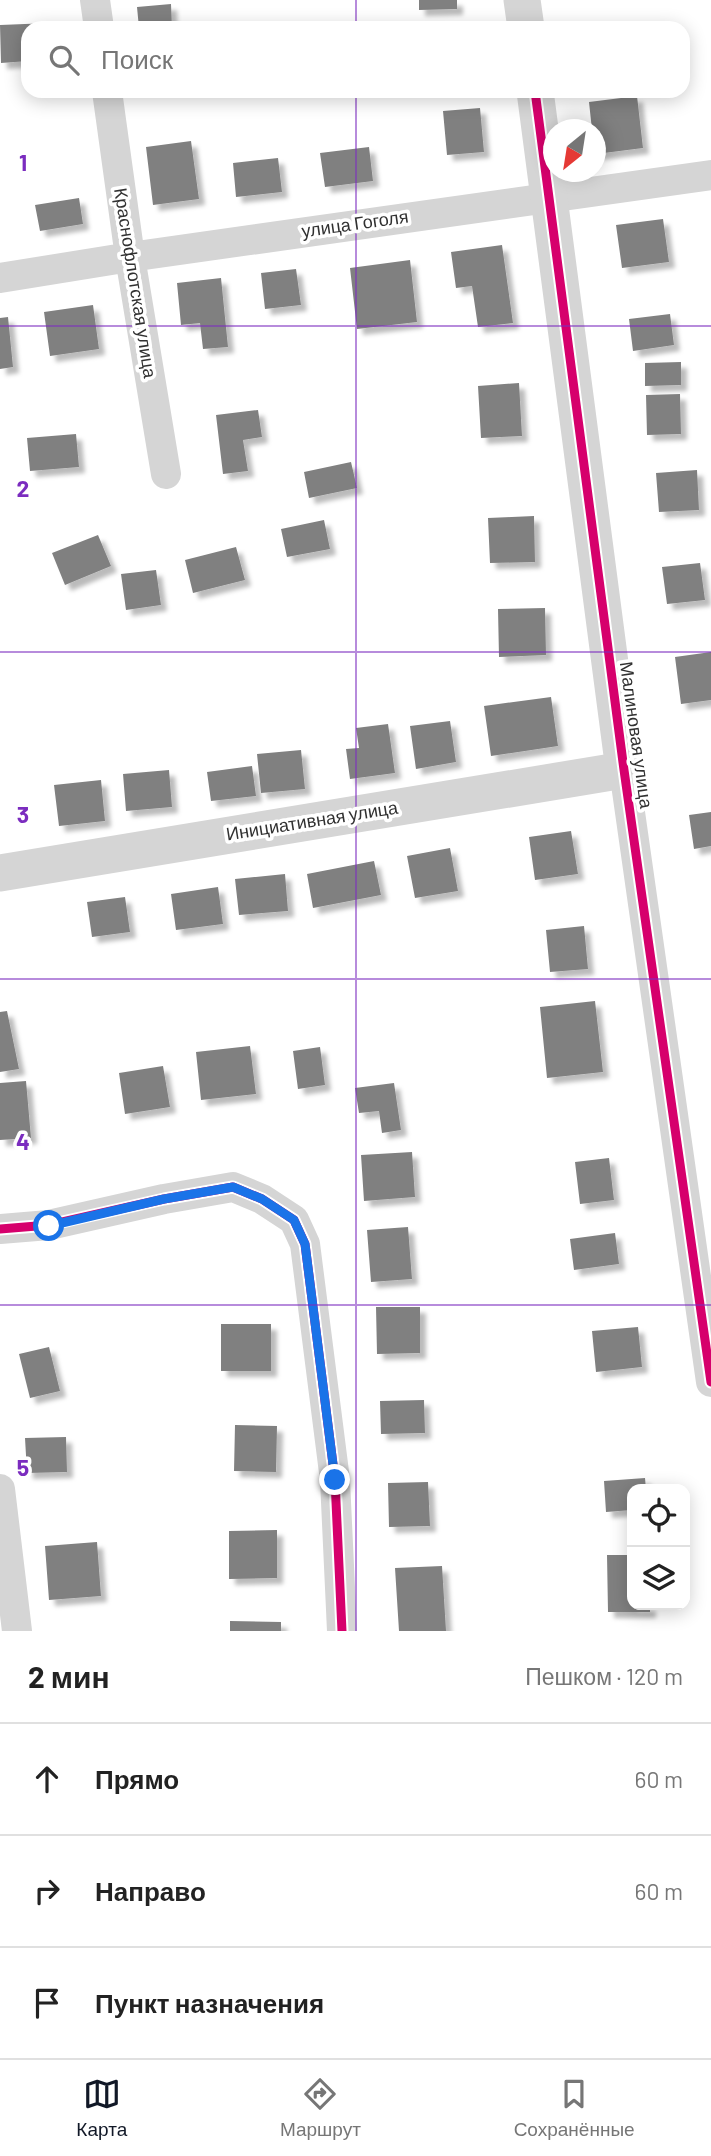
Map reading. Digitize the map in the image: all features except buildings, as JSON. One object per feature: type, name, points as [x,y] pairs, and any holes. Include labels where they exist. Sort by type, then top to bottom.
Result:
[{"type":"street","points":[[95,0],[98,21]]},
{"type":"street","points":[[522,0],[525,21]]},
{"type":"street","name":"Краснофлотская улица","points":[[108,98],[130,257],[166,474]]},
{"type":"street","name":"Малиновая улица","points":[[536,98],[624,770],[711,1382]]},
{"type":"street","name":"улица Гоголя","points":[[0,278],[551,196],[711,175]]},
{"type":"street","name":"Инициативная улица","points":[[0,873],[624,770]]},
{"type":"street","points":[[0,1229],[49,1226],[164,1199],[233,1187],[262,1199],[294,1220],[305,1244],[335,1480],[342,1631]]},
{"type":"street","points":[[0,1489],[17,1631]]},
{"type":"cycle path","points":[[536,98],[624,770],[711,1382]]},
{"type":"cycle path","points":[[0,1229],[49,1225],[164,1199],[233,1187],[262,1199],[294,1220],[305,1244],[335,1480],[342,1631]]},
{"type":"route","points":[[49,1226],[164,1199],[233,1187],[262,1199],[294,1220],[305,1244],[335,1480]]}]
